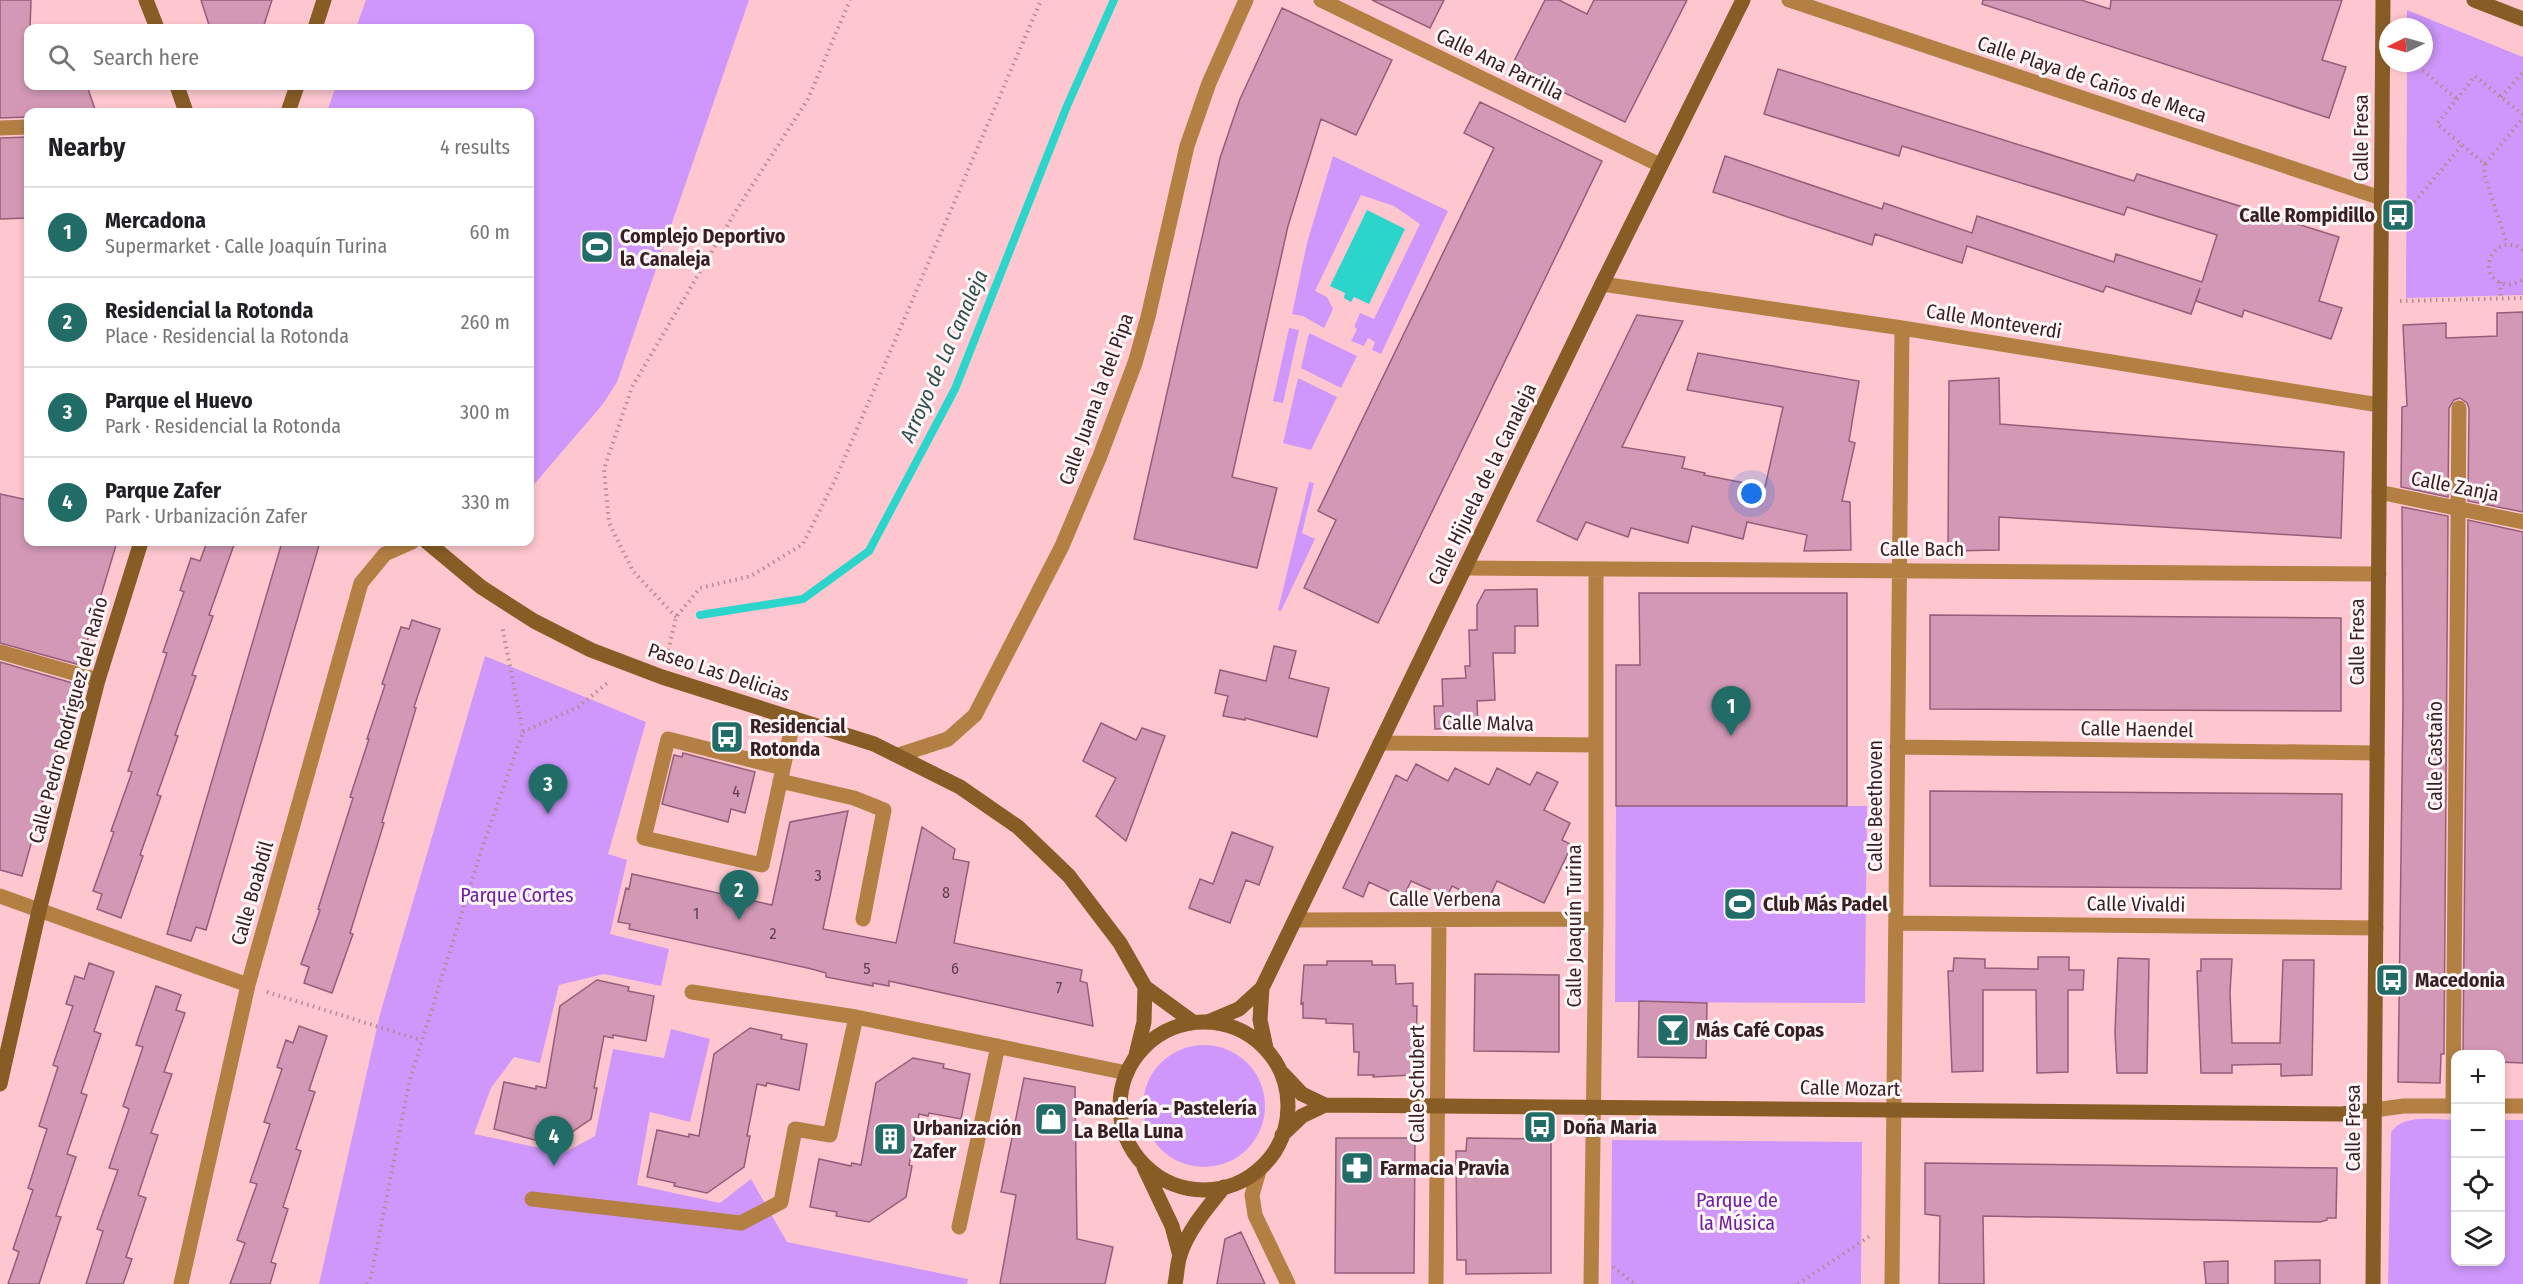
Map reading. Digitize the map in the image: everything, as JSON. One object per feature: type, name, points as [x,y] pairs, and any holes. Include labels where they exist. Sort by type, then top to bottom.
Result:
[{"type":"street","points":[[147,0],[156,24]]},
{"type":"street","points":[[316,24],[324,0]]},
{"type":"street","name":"Calle Juana la del Pipa","points":[[899,755],[948,739],[975,716],[1062,546],[1100,456],[1135,363],[1148,317],[1187,146],[1209,83],[1246,0]]},
{"type":"street","name":"Calle Ana Parrilla","points":[[1321,0],[1659,165]]},
{"type":"street","name":"Calle Hijuela de la Canaleja","points":[[1201,1022],[1239,1009],[1262,988],[1659,165],[1743,0]]},
{"type":"street","name":"Calle Playa de Caños de Meca","points":[[1789,0],[2381,198]]},
{"type":"street","name":"Calle Fresa","points":[[2373,1284],[2383,0]]},
{"type":"street","points":[[2474,0],[2523,20]]},
{"type":"street","points":[[178,90],[185,108]]},
{"type":"street","points":[[289,108],[296,90]]},
{"type":"street","points":[[0,128],[24,127]]},
{"type":"street","name":"Calle Monteverdi","points":[[1602,284],[1902,327],[2379,405]]},
{"type":"street","name":"Calle Beethoven","points":[[1892,1284],[1902,327]]},
{"type":"street","name":"Calle Castaño","points":[[2454,1104],[2459,408]]},
{"type":"street","name":"Calle Zanja","points":[[2379,492],[2523,522]]},
{"type":"street","name":"Calle Pedro Rodríguez del Raño","points":[[0,1084],[39,911],[98,680],[140,546]]},
{"type":"street","name":"Calle Boabdil","points":[[181,1284],[248,985],[361,583],[385,554],[403,546]]},
{"type":"street","name":"Paseo Las Delicias","points":[[432,546],[496,597],[534,621],[591,650],[662,677],[874,744],[960,788],[1018,827],[1069,876],[1120,942],[1145,987],[1201,1022]]},
{"type":"street","name":"Calle Bach","points":[[1465,568],[2379,574]]},
{"type":"street","name":"Calle Joaquín Turina","points":[[1591,1284],[1596,919],[1596,569]]},
{"type":"street","points":[[0,652],[98,680]]},
{"type":"street","points":[[794,718],[782,775],[762,865],[644,838],[668,739],[782,775],[854,798],[884,810],[863,919]]},
{"type":"street","name":"Calle Malva","points":[[1380,742],[1595,745]]},
{"type":"street","name":"Calle Haendel","points":[[1896,747],[2378,753]]},
{"type":"street","points":[[0,896],[248,985]]},
{"type":"street","name":"Calle Verbena","points":[[1295,920],[1596,919]]},
{"type":"street","name":"Calle Schubert","points":[[1436,1284],[1438,920]]},
{"type":"street","name":"Calle Vivaldi","points":[[1896,923],[2376,928]]},
{"type":"street","points":[[1136,1058],[1144,1022],[1145,987]]},
{"type":"street","name":"Calle Hijuela de la Canaleja","points":[[1262,988],[1260,1020],[1266,1048]]},
{"type":"street","points":[[692,992],[856,1017],[1127,1073]]},
{"type":"street","points":[[532,1199],[741,1223],[781,1202],[795,1130],[830,1136],[856,1017]]},
{"type":"street","points":[[1142,1164],[1162,1179],[1186,1189],[1211,1191],[1236,1184],[1258,1171],[1276,1151],[1286,1127],[1288,1101],[1282,1073],[1266,1048],[1243,1030],[1217,1022],[1201,1022],[1163,1032],[1143,1047],[1127,1073],[1121,1093],[1121,1118],[1128,1143],[1142,1164],[1172,1226],[1180,1256]]},
{"type":"street","points":[[959,1227],[998,1046]]},
{"type":"street","name":"Calle Mozart","points":[[1282,1073],[1302,1094],[1325,1105],[2342,1114],[2374,1110]]},
{"type":"street","name":"Calle Mozart","points":[[1282,1136],[1302,1116],[1325,1105]]},
{"type":"street","points":[[2374,1110],[2404,1106],[2451,1106]]},
{"type":"street","points":[[2505,1106],[2523,1106]]},
{"type":"street","points":[[1258,1171],[1252,1194],[1255,1215],[1288,1284]]},
{"type":"street","points":[[1175,1284],[1180,1256],[1204,1210],[1224,1187]]},
{"type":"path","points":[[676,617],[633,571],[609,523],[604,469],[632,387],[737,209],[808,99],[850,0]]},
{"type":"path","points":[[662,677],[676,617],[700,588],[751,576],[803,544],[836,478],[1041,0]]},
{"type":"path","points":[[2423,72],[2457,99]]},
{"type":"path","points":[[2501,97],[2523,72]]},
{"type":"path","points":[[2485,164],[2437,124],[2475,76],[2523,116],[2485,164],[2484,173],[2507,244]]},
{"type":"path","points":[[2381,242],[2462,145]]},
{"type":"path","points":[[2523,250],[2507,244],[2497,248],[2489,259],[2490,272],[2500,282],[2511,284],[2523,279]]},
{"type":"path","points":[[2500,282],[2501,299]]},
{"type":"path","points":[[2381,302],[2523,298]]},
{"type":"path","points":[[367,1284],[371,1277],[410,1079],[421,1040],[483,845],[523,732],[496,597]]},
{"type":"path","points":[[523,732],[578,706],[631,665]]},
{"type":"path","points":[[248,985],[421,1040]]},
{"type":"path","points":[[1798,1284],[1893,1222]]},
{"type":"path","points":[[371,1277],[374,1284]]},
{"type":"green space","name":"Complejo Deportivo la Canaleja","points":[[366,0],[749,0],[617,382],[603,404],[534,484],[534,108],[328,108],[335,90],[534,90],[534,24],[357,24]]},
{"type":"green space","points":[[2407,10],[2427,18],[2407,18]]},
{"type":"green space","points":[[2433,21],[2523,57],[2523,295],[2406,298],[2407,72],[2433,72]]},
{"type":"green space","points":[[1333,156],[1448,211],[1381,354],[1372,350],[1375,342],[1368,338],[1364,346],[1351,341],[1357,329],[1354,327],[1360,313],[1374,319],[1420,224],[1394,206],[1361,195],[1315,291],[1327,297],[1333,309],[1324,328],[1303,316],[1292,314],[1307,243]]},
{"type":"green space","points":[[1289,328],[1299,330],[1283,403],[1273,401]]},
{"type":"green space","points":[[1309,333],[1357,356],[1341,388],[1301,368]]},
{"type":"green space","points":[[1298,378],[1337,397],[1311,450],[1283,443]]},
{"type":"green space","points":[[1309,482],[1314,483],[1302,533],[1315,539],[1281,611],[1278,610]]},
{"type":"green space","name":"Parque Cortes","points":[[485,656],[646,722],[608,854],[627,860],[610,934],[669,949],[661,986],[604,974],[559,985],[540,1063],[514,1057],[491,1088],[474,1134],[564,1153],[595,1136],[613,1049],[664,1058],[671,1029],[710,1039],[690,1122],[650,1112],[637,1185],[720,1203],[751,1179],[787,1242],[968,1279],[967,1284],[319,1284],[380,1014]]},
{"type":"green space","name":"Club Más Padel","points":[[1616,806],[1867,806],[1865,1003],[1615,1002]]},
{"type":"green space","points":[[1204,1045],[1228,1049],[1247,1063],[1261,1082],[1265,1106],[1261,1130],[1247,1149],[1228,1163],[1204,1167],[1180,1163],[1161,1149],[1147,1130],[1143,1106],[1147,1082],[1161,1063],[1180,1049]]},
{"type":"green space","points":[[2411,1120],[2451,1120],[2451,1266],[2505,1266],[2505,1120],[2523,1120],[2523,1284],[2388,1284],[2391,1133],[2396,1127]]},
{"type":"green space","name":"Parque de la Música","points":[[1612,1140],[1862,1142],[1861,1284],[1611,1284]]},
{"type":"water","points":[[1367,210],[1405,229],[1369,304],[1354,297],[1351,302],[1344,298],[1345,293],[1330,286]]},
{"type":"building","points":[[0,0],[31,0],[30,24],[24,24],[24,90],[88,90],[95,108],[24,108],[24,117],[0,118]]},
{"type":"building","points":[[201,0],[272,0],[264,24],[209,24]]},
{"type":"building","points":[[1372,0],[1444,0],[1430,28]]},
{"type":"building","points":[[1545,0],[1559,0],[1587,14],[1594,0],[1687,0],[1625,122],[1511,67]]},
{"type":"building","points":[[1983,0],[2081,0],[2110,9],[2111,0],[2342,0],[2322,60],[2346,67],[2329,118],[1982,4]]},
{"type":"building","points":[[1282,8],[1392,60],[1356,135],[1321,119],[1288,226],[1232,477],[1277,488],[1257,568],[1134,539],[1220,158],[1240,99]]},
{"type":"building","points":[[1778,69],[2134,181],[2137,174],[2339,237],[2319,301],[2342,308],[2331,339],[2244,310],[2242,317],[2196,301],[2200,288],[2191,314],[2106,286],[2103,292],[1967,246],[1962,263],[1875,234],[1872,245],[1713,192],[1725,156],[1882,209],[1884,203],[1972,233],[1977,216],[2114,262],[2116,254],[2202,282],[2217,235],[2127,207],[2124,215],[1902,146],[1899,156],[1764,114]]},
{"type":"building","points":[[1480,102],[1602,161],[1378,623],[1304,588],[1336,520],[1318,511],[1494,148],[1464,133]]},
{"type":"building","points":[[24,137],[24,218],[0,219],[0,138]]},
{"type":"building","points":[[2523,312],[2523,512],[2468,501],[2469,408],[2467,403],[2460,398],[2454,400],[2449,408],[2448,497],[2401,487],[2402,407],[2407,406],[2403,325],[2446,323],[2446,338],[2497,336],[2497,313]]},
{"type":"building","points":[[1637,315],[1683,321],[1622,447],[1685,457],[1682,468],[1705,473],[1704,475],[1765,487],[1783,407],[1687,390],[1698,353],[1859,381],[1849,441],[1855,443],[1842,501],[1850,502],[1851,550],[1804,551],[1807,535],[1747,522],[1743,539],[1692,526],[1688,543],[1631,528],[1628,537],[1586,522],[1577,540],[1537,521]]},
{"type":"building","points":[[1999,378],[2000,424],[2344,452],[2341,538],[1999,517],[1999,550],[1948,551],[1949,381]]},
{"type":"building","points":[[0,494],[24,499],[24,546],[116,546],[80,665],[0,643]]},
{"type":"building","points":[[2402,507],[2448,516],[2444,1054],[2441,1054],[2440,1083],[2398,1082],[2403,704]]},
{"type":"building","points":[[2468,520],[2523,532],[2523,1063],[2505,1062],[2505,1050],[2463,1050]]},
{"type":"building","points":[[206,546],[234,546],[209,615],[213,616],[192,675],[196,676],[157,795],[161,796],[140,855],[143,856],[121,918],[97,909],[102,894],[93,891],[114,832],[111,831],[132,772],[128,771],[167,653],[163,652],[184,592],[180,590],[191,558],[200,561]]},
{"type":"building","points":[[281,546],[319,546],[206,930],[196,927],[191,941],[167,934]]},
{"type":"building","points":[[1537,589],[1538,626],[1515,626],[1515,653],[1493,653],[1495,700],[1477,701],[1478,727],[1435,729],[1434,706],[1443,706],[1442,679],[1466,678],[1465,666],[1470,666],[1469,630],[1477,630],[1477,605],[1485,590]]},
{"type":"building","points":[[1639,593],[1847,593],[1847,806],[1616,806],[1616,665],[1640,665]]},
{"type":"building","points":[[1930,615],[2341,618],[2341,711],[1930,709]]},
{"type":"building","points":[[412,620],[440,629],[414,707],[416,708],[382,822],[384,823],[350,933],[353,934],[332,993],[304,983],[309,967],[301,964],[320,910],[318,909],[353,798],[350,797],[385,685],[382,684],[401,627],[409,629]]},
{"type":"building","points":[[1274,646],[1296,651],[1289,678],[1329,688],[1317,737],[1245,718],[1245,720],[1223,716],[1228,696],[1215,693],[1220,670],[1266,681]]},
{"type":"building","points":[[0,662],[76,684],[22,876],[0,870]]},
{"type":"building","points":[[1101,723],[1136,740],[1142,728],[1165,736],[1126,841],[1096,816],[1116,778],[1083,761]]},
{"type":"building","points":[[683,753],[755,772],[745,813],[731,809],[728,822],[662,804],[674,755],[682,757]]},
{"type":"building","points":[[1416,764],[1448,781],[1455,768],[1489,785],[1497,768],[1530,785],[1537,772],[1558,782],[1544,810],[1570,823],[1562,840],[1572,845],[1544,903],[1497,881],[1487,903],[1452,886],[1447,897],[1411,881],[1403,898],[1369,882],[1363,897],[1343,888],[1396,775],[1407,781]]},
{"type":"building","points":[[1930,791],[2342,794],[2341,889],[1930,886]]},
{"type":"building","points":[[848,811],[823,929],[896,943],[922,827],[955,849],[953,859],[969,862],[954,943],[1082,970],[1080,981],[1087,983],[1093,1026],[889,981],[889,986],[873,983],[873,986],[826,977],[826,973],[812,969],[629,929],[630,924],[618,922],[626,888],[629,889],[632,874],[772,905],[790,822]]},
{"type":"building","points":[[1232,832],[1273,847],[1259,885],[1246,880],[1230,923],[1189,908],[1200,879],[1213,884]]},
{"type":"building","points":[[2038,957],[2069,957],[2069,970],[2084,970],[2083,990],[2068,990],[2068,1072],[2037,1073],[2036,990],[1983,990],[1983,1071],[1952,1072],[1948,971],[1953,971],[1954,958],[1985,959],[1985,968],[2038,969]]},
{"type":"building","points":[[2118,958],[2149,959],[2147,1073],[2117,1073],[2115,1032]]},
{"type":"building","points":[[2201,959],[2232,959],[2230,992],[2232,1043],[2280,1043],[2283,960],[2314,960],[2312,1075],[2281,1076],[2281,1064],[2232,1065],[2232,1073],[2201,1073],[2197,971],[2201,971]]},
{"type":"building","points":[[1327,961],[1372,961],[1372,965],[1395,965],[1396,984],[1413,983],[1413,1006],[1417,1006],[1416,1052],[1413,1052],[1412,1075],[1373,1077],[1374,1075],[1358,1075],[1359,1052],[1354,1052],[1353,1024],[1326,1023],[1326,1019],[1303,1018],[1303,1003],[1301,1004],[1304,965],[1327,965]]},
{"type":"building","points":[[89,963],[114,972],[94,1031],[101,1034],[81,1093],[87,1095],[67,1154],[76,1157],[56,1216],[61,1217],[39,1284],[8,1284],[19,1252],[13,1249],[33,1190],[28,1188],[47,1129],[39,1126],[58,1067],[53,1065],[73,1006],[66,1004],[75,976],[84,979]]},
{"type":"building","points":[[1475,974],[1559,975],[1559,1052],[1474,1051]]},
{"type":"building","points":[[597,980],[629,987],[628,991],[654,996],[646,1041],[613,1035],[613,1038],[604,1036],[594,1088],[597,1088],[591,1119],[553,1145],[494,1129],[504,1082],[536,1089],[536,1086],[546,1088],[560,1006]]},
{"type":"building","points":[[156,986],[181,995],[176,1010],[185,1013],[164,1072],[172,1074],[151,1133],[158,1135],[138,1195],[146,1198],[126,1257],[132,1259],[123,1284],[86,1284],[103,1231],[97,1229],[118,1170],[109,1168],[129,1109],[123,1106],[143,1047],[136,1045]]},
{"type":"building","name":"Más Café Copas","points":[[1639,1001],[1707,1003],[1706,1058],[1638,1057]]},
{"type":"building","points":[[299,1026],[327,1036],[309,1090],[315,1092],[296,1149],[301,1151],[283,1207],[288,1209],[271,1262],[276,1264],[270,1284],[230,1284],[245,1243],[237,1240],[257,1184],[250,1182],[270,1124],[264,1122],[282,1069],[277,1067],[286,1040],[293,1043]]},
{"type":"building","points":[[750,1028],[782,1035],[781,1039],[807,1044],[799,1090],[767,1083],[766,1086],[757,1084],[747,1136],[750,1136],[744,1167],[707,1193],[647,1177],[657,1130],[689,1137],[689,1134],[699,1136],[714,1054]]},
{"type":"building","name":"Urbanización Zafer","points":[[913,1058],[944,1064],[943,1068],[970,1074],[961,1119],[929,1113],[928,1116],[919,1114],[909,1165],[912,1166],[906,1197],[869,1222],[836,1216],[837,1212],[810,1207],[819,1159],[851,1166],[852,1163],[861,1165],[876,1083]]},
{"type":"building","points":[[1024,1078],[1075,1087],[1077,1239],[1113,1247],[1105,1284],[1000,1284],[1016,1195],[1001,1192]]},
{"type":"building","points":[[1336,1138],[1415,1138],[1414,1273],[1335,1273]]},
{"type":"building","points":[[1467,1138],[1551,1139],[1551,1273],[1466,1274],[1466,1260],[1457,1260],[1456,1151],[1466,1151]]},
{"type":"building","points":[[1925,1163],[2337,1168],[2336,1218],[2327,1218],[2320,1222],[1983,1216],[1984,1284],[1939,1284],[1940,1216],[1925,1214]]},
{"type":"building","points":[[1241,1232],[1265,1284],[1217,1284],[1225,1239]]},
{"type":"building","points":[[2320,1260],[2320,1284],[2275,1284],[2275,1261]]},
{"type":"building","points":[[2228,1261],[2228,1284],[2206,1284],[2204,1262]]},
{"type":"waterway","name":"Arroyo de La Canaleja","points":[[700,615],[803,599],[869,551],[955,389],[1067,106],[1114,0]]},
{"type":"place","name":"Calle Rompidillo","points":[[2398,215]]},
{"type":"place","name":"Complejo Deportivo la Canaleja","points":[[597,247]]},
{"type":"place","name":"Mercadona","points":[[1731,736]]},
{"type":"place","name":"Residencial Rotonda","points":[[727,737]]},
{"type":"place","name":"Parque el Huevo","points":[[548,814]]},
{"type":"place","name":"Club Más Padel","points":[[1740,904]]},
{"type":"place","name":"Residencial la Rotonda","points":[[739,920]]},
{"type":"place","name":"Macedonia","points":[[2392,980]]},
{"type":"place","name":"Más Café Copas","points":[[1673,1030]]},
{"type":"place","name":"Panadería - Pastelería La Bella Luna","points":[[1051,1119]]},
{"type":"place","name":"Doña Maria","points":[[1540,1127]]},
{"type":"place","name":"Urbanización Zafer","points":[[890,1139]]},
{"type":"place","name":"Parque Zafer","points":[[554,1166]]},
{"type":"place","name":"Farmacia Pravia","points":[[1357,1168]]}]
